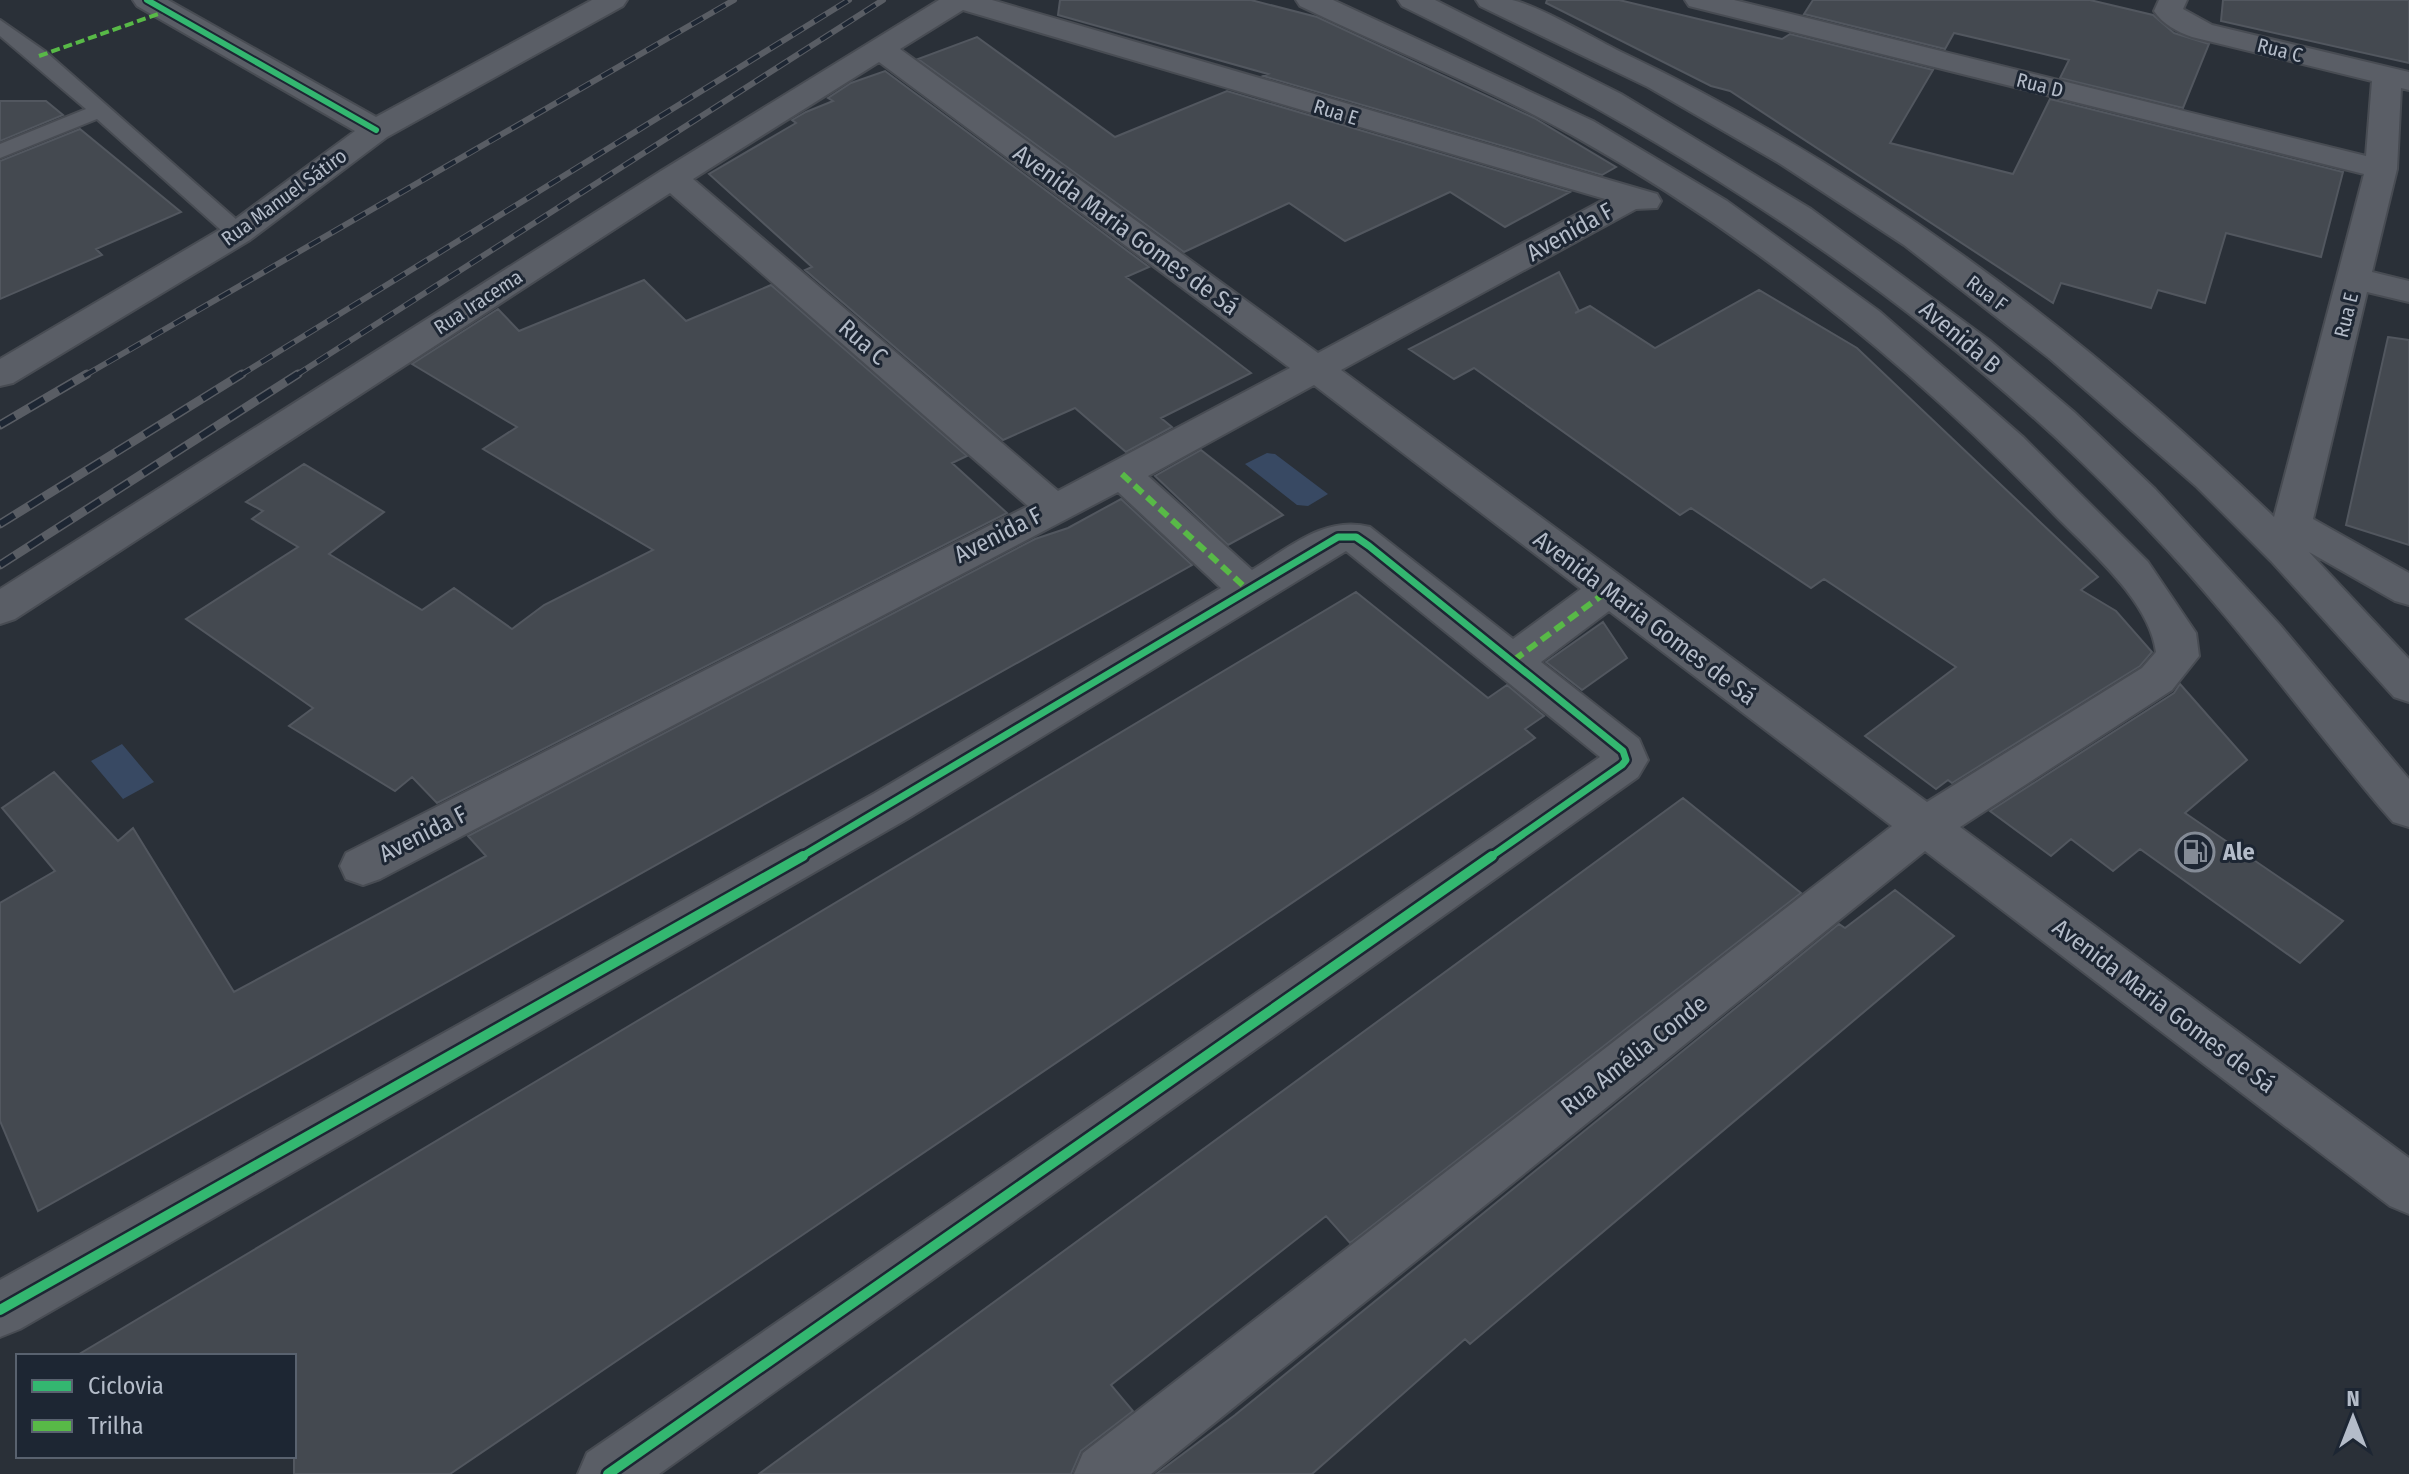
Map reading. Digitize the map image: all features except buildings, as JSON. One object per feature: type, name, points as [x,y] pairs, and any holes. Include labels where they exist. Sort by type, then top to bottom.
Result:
[{"type":"street","points":[[147,0],[376,130]]},
{"type":"street","name":"Rua Manuel Sátiro","points":[[0,375],[238,233],[376,130],[613,0]]},
{"type":"street","name":"Rua Iracema","points":[[0,609],[672,178],[960,0]]},
{"type":"street","name":"Rua E","points":[[960,0],[1630,199],[1715,208]]},
{"type":"street","points":[[1310,0],[1582,128],[1715,208]]},
{"type":"street","name":"Avenida B","points":[[1412,0],[1551,65],[1696,147],[1952,325],[2139,496],[2220,582],[2407,809]]},
{"type":"street","name":"Rua F","points":[[1490,0],[1659,81],[1790,156],[1916,238],[2062,350],[2211,478],[2289,538],[2409,686]]},
{"type":"street","name":"Rua D","points":[[1699,0],[2381,169]]},
{"type":"street","name":"Rua C","points":[[2173,0],[2168,11],[2180,22],[2202,31],[2398,78]]},
{"type":"street","name":"Avenida Maria Gomes de Sá","points":[[880,49],[1317,370],[2409,1189]]},
{"type":"street","name":"Rua E","points":[[2289,538],[2356,278],[2398,78]]},
{"type":"street","name":"Rua C","points":[[672,178],[1053,507]]},
{"type":"street","name":"Avenida F","points":[[363,866],[1122,474],[1630,199]]},
{"type":"street","name":"Rua Amélia Conde","points":[[1104,1474],[1923,827],[2157,679],[2178,656],[2175,633],[2134,572],[2010,446],[1867,318],[1715,208]]},
{"type":"street","points":[[2356,278],[2409,292]]},
{"type":"street","points":[[1122,474],[1249,591]]},
{"type":"street","points":[[0,1310],[891,806],[1338,537],[1347,535],[1369,546],[1623,751],[1626,760],[1622,765],[608,1474]]},
{"type":"street","name":"Rua F","points":[[2289,538],[2409,591]]},
{"type":"street","points":[[1514,660],[1609,590]]},
{"type":"lane","points":[[0,26],[101,110],[238,233]]},
{"type":"lane","points":[[0,152],[101,110]]},
{"type":"water","points":[[1267,453],[1275,454],[1328,494],[1308,506],[1297,505],[1245,464]]},
{"type":"water","points":[[122,744],[154,782],[123,799],[91,761]]},
{"type":"railway","points":[[84,376],[734,0]]},
{"type":"railway","points":[[239,376],[849,0]]},
{"type":"railway","points":[[295,376],[883,0]]},
{"type":"railway","points":[[0,425],[87,374]]},
{"type":"railway","points":[[0,524],[242,374]]},
{"type":"railway","points":[[0,565],[298,374]]},
{"type":"marked path","points":[[39,56],[164,12]]},
{"type":"marked path","points":[[1122,474],[1249,591]]},
{"type":"marked path","points":[[1514,660],[1609,590]]},
{"type":"cycle path","points":[[147,0],[376,130]]},
{"type":"cycle path","points":[[0,1310],[891,806],[1338,537],[1356,537],[1369,546],[1623,751],[1626,760],[1622,765],[608,1474]]},
{"type":"place","name":"Ale","points":[[2195,852]]}]
